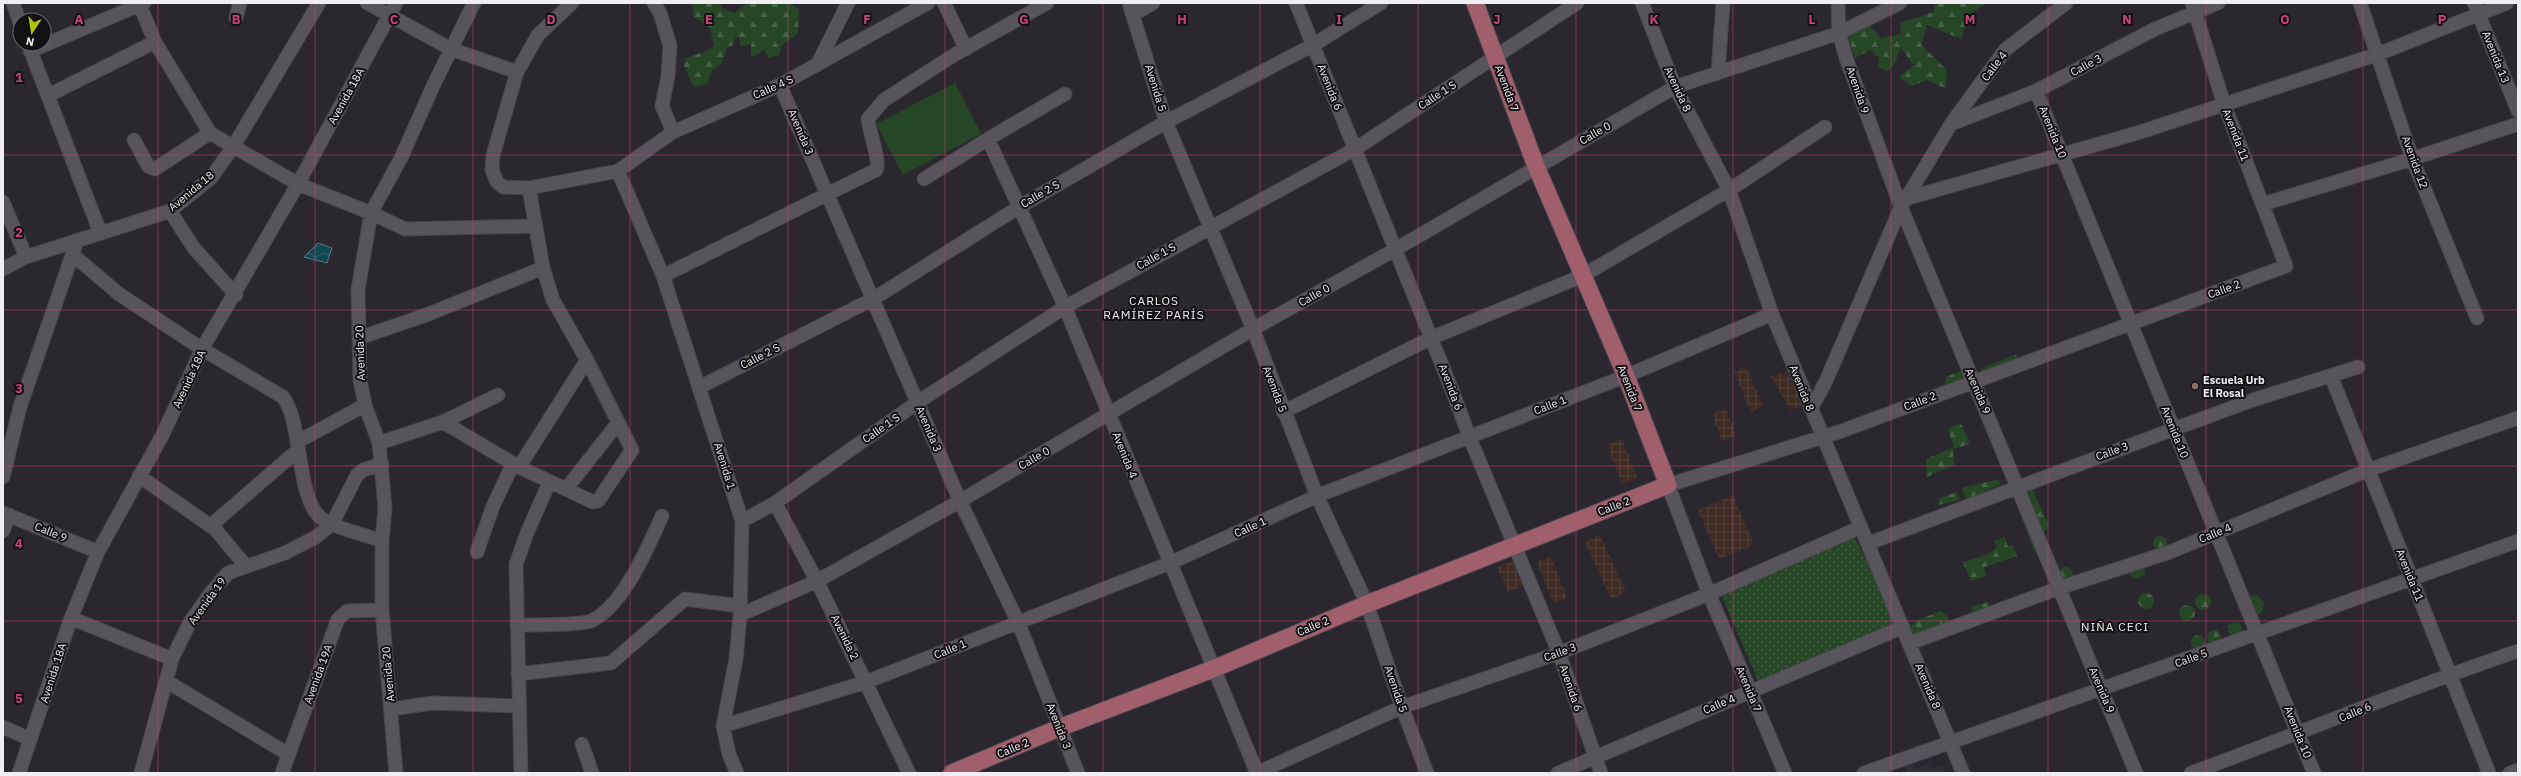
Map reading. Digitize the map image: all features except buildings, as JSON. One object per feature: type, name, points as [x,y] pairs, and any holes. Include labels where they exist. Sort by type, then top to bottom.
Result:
[{"type":"main road","name":"Avenida 7","points":[[1475,3],[1536,166],[1626,376],[1668,485]]},
{"type":"main road","name":"Calle 2","points":[[952,773],[1059,728],[1214,669],[1367,604],[1668,485]]},
{"type":"street","points":[[236,18],[240,3]]},
{"type":"street","name":"Avenida 18","points":[[3,269],[26,257],[100,232],[170,211],[211,178],[233,147],[319,3]]},
{"type":"street","points":[[367,3],[451,49],[517,72]]},
{"type":"street","name":"Avenida 18A","points":[[19,773],[71,618],[98,552],[163,434],[202,349],[236,295],[391,16],[396,3]]},
{"type":"street","name":"Avenida 20","points":[[396,773],[382,610],[382,541],[385,508],[382,464],[379,443],[365,405],[360,380],[358,290],[371,213],[401,158],[451,49],[474,3]]},
{"type":"street","points":[[572,3],[538,35],[517,72],[493,155],[492,170],[497,182],[503,187],[530,188],[618,171]]},
{"type":"street","points":[[654,3],[660,13],[670,46],[668,76],[662,106],[673,132]]},
{"type":"street","points":[[817,65],[848,3]]},
{"type":"street","name":"Calle 4 S","points":[[618,171],[673,132],[780,85],[928,3]]},
{"type":"street","points":[[944,3],[966,49]]},
{"type":"street","points":[[663,276],[828,195],[878,168],[868,119],[872,112],[884,100],[966,49],[1048,3]]},
{"type":"street","points":[[1131,9],[1153,3]]},
{"type":"street","name":"Avenida 6","points":[[1296,3],[1396,249],[1469,436],[1559,653],[1601,773]]},
{"type":"street","name":"Calle 2 S","points":[[700,387],[873,299],[1018,207],[1166,122],[1313,45],[1381,3]]},
{"type":"street","name":"Avenida 8","points":[[1642,3],[1675,87],[1729,190],[1772,314],[1952,742],[1963,773]]},
{"type":"street","points":[[1718,72],[1723,3]]},
{"type":"street","name":"Avenida 9","points":[[1838,3],[1839,33],[1861,99],[1905,203],[1974,381],[2136,773]]},
{"type":"street","name":"Calle 0","points":[[740,611],[817,581],[960,501],[1253,329],[1396,249],[1536,166],[1675,87],[1839,33],[1900,3]]},
{"type":"street","name":"Calle 4","points":[[1811,409],[1826,381],[1905,203],[1951,124],[2005,50],[2066,3]]},
{"type":"street","name":"Calle 3","points":[[1951,124],[2036,91],[2194,8],[2218,3]]},
{"type":"street","name":"Avenida 12","points":[[2360,3],[2412,158],[2477,318]]},
{"type":"street","name":"Avenida 13","points":[[2474,3],[2518,111]]},
{"type":"street","points":[[1905,203],[2062,156],[2378,54],[2507,3]]},
{"type":"street","points":[[52,39],[141,4],[155,42],[210,133],[298,184],[371,213],[405,229],[415,230],[536,226]]},
{"type":"street","name":"Calle 1 S","points":[[742,521],[775,503],[918,402],[1065,307],[1210,226],[1355,149],[1495,58],[1569,5]]},
{"type":"street","name":"Avenida 11","points":[[2194,8],[2224,104],[2286,266]]},
{"type":"street","name":"Avenida 5","points":[[1131,9],[1166,122],[1253,329],[1283,412],[1317,496],[1367,604],[1402,707],[1427,773]]},
{"type":"street","points":[[49,96],[155,42]]},
{"type":"street","points":[[31,52],[49,96],[100,232]]},
{"type":"street","name":"Avenida 3","points":[[780,85],[960,501],[1018,622],[1078,773]]},
{"type":"street","name":"Avenida 10","points":[[2036,91],[2314,773]]},
{"type":"street","points":[[924,179],[988,139],[1065,94]]},
{"type":"street","points":[[2263,204],[2518,124]]},
{"type":"street","points":[[1283,412],[1431,338],[1582,276],[1729,190],[1825,127]]},
{"type":"street","points":[[134,140],[148,166],[155,169],[210,133]]},
{"type":"street","name":"Avenida 4","points":[[988,139],[1065,307],[1257,773]]},
{"type":"street","name":"Avenida 1","points":[[618,171],[663,276],[742,521],[740,611],[736,659],[723,726],[729,754],[737,773]]},
{"type":"street","points":[[443,422],[549,483],[566,489],[588,500],[598,501],[632,450],[587,360],[553,300],[543,268],[530,188]]},
{"type":"street","points":[[3,202],[26,257]]},
{"type":"street","points":[[170,211],[193,247],[236,295]]},
{"type":"street","points":[[3,478],[20,407],[77,241]]},
{"type":"street","points":[[73,255],[119,294],[202,349],[284,398],[289,404],[297,447],[312,506],[323,520],[382,541]]},
{"type":"street","name":"Calle 2","points":[[1668,485],[1823,437],[2286,266]]},
{"type":"street","points":[[359,338],[426,315],[543,268]]},
{"type":"street","name":"Calle 1","points":[[723,726],[866,682],[1170,563],[1317,496],[1626,376],[1772,314]]},
{"type":"street","points":[[477,552],[493,506],[516,465],[587,360]]},
{"type":"street","name":"Calle 3","points":[[1869,543],[2174,428],[2253,400],[2358,367]]},
{"type":"street","name":"Avenida 11","points":[[2331,376],[2410,578],[2489,773]]},
{"type":"street","points":[[379,443],[443,422],[498,395]]},
{"type":"street","points":[[215,529],[216,521],[297,447],[365,405]]},
{"type":"street","name":"Calle 4","points":[[1910,643],[2059,588],[2170,552],[2368,470],[2518,418]]},
{"type":"street","points":[[566,489],[618,423]]},
{"type":"street","name":"Avenida 19","points":[[141,773],[172,659],[190,622],[209,595],[228,573],[246,565],[285,553],[316,536],[332,524],[357,475],[363,470],[382,464]]},
{"type":"street","points":[[139,476],[215,529],[246,565]]},
{"type":"street","points":[[521,773],[518,706],[516,564],[526,533],[549,483]]},
{"type":"street","name":"Avenida 7","points":[[1668,485],[1709,594],[1749,692],[1785,773]]},
{"type":"street","name":"Avenida 2","points":[[775,503],[817,581],[909,773]]},
{"type":"street","points":[[3,531],[6,514]]},
{"type":"street","name":"Calle 9","points":[[6,514],[98,552]]},
{"type":"street","points":[[517,625],[589,622],[603,614],[621,593],[648,546],[662,516]]},
{"type":"street","name":"Calle 3","points":[[1257,773],[1402,707],[1559,653],[1709,594],[1862,527]]},
{"type":"street","name":"Calle 5","points":[[1864,773],[2102,690],[2410,578],[2518,541]]},
{"type":"street","points":[[518,674],[611,663],[685,599],[740,611]]},
{"type":"street","name":"Avenida 19A","points":[[282,773],[338,619],[347,611],[382,610]]},
{"type":"street","points":[[71,618],[172,659]]},
{"type":"street","name":"Calle 4","points":[[1558,773],[1903,627]]},
{"type":"street","name":"Calle 6","points":[[2191,773],[2298,734],[2450,674],[2518,651]]},
{"type":"street","points":[[166,681],[288,754]]},
{"type":"street","points":[[391,709],[432,703],[518,706]]},
{"type":"street","points":[[3,727],[30,739]]},
{"type":"street","points":[[582,744],[592,773]]},
{"type":"street","points":[[2510,773],[2518,770]]},
{"type":"shaded area","points":[[1746,367],[1763,406],[1751,412],[1734,372]]},
{"type":"shaded area","points":[[1786,372],[1803,404],[1791,411],[1771,376]]},
{"type":"shaded area","points":[[1726,409],[1736,435],[1722,441],[1712,414]]},
{"type":"shaded area","points":[[1622,439],[1637,478],[1622,484],[1607,445]]},
{"type":"shaded area","points":[[1733,495],[1754,545],[1719,559],[1698,510]]},
{"type":"shaded area","points":[[1600,535],[1626,592],[1611,599],[1585,542]]},
{"type":"shaded area","points":[[1551,556],[1567,598],[1553,603],[1537,562]]},
{"type":"shaded area","points":[[1517,559],[1527,584],[1508,592],[1497,567]]},
{"type":"shaded area","points":[[1912,764],[1915,770],[1929,764],[1930,769],[1944,766],[1945,773],[1907,773],[1905,766]]},
{"type":"green space","points":[[692,3],[719,3],[723,9],[734,13],[748,3],[790,3],[799,10],[798,33],[781,46],[779,55],[769,58],[764,50],[751,58],[751,44],[741,46],[739,37],[735,38],[733,45],[727,47],[721,64],[713,69],[707,84],[694,87],[684,66],[686,58],[709,50],[714,45],[710,28],[694,17]]},
{"type":"green space","points":[[1935,3],[1986,3],[1968,16],[1961,39],[1927,25],[1921,45],[1947,70],[1946,89],[1927,80],[1912,86],[1899,77],[1914,65],[1900,47],[1895,63],[1889,71],[1878,68],[1879,59],[1871,50],[1855,58],[1847,34],[1870,26],[1881,38],[1901,34],[1900,23],[1934,12]]},
{"type":"green space","points":[[955,83],[981,134],[903,175],[876,124]]},
{"type":"green space","points":[[2016,354],[2018,360],[1985,377],[1981,369]]},
{"type":"green space","points":[[1963,370],[1976,377],[1945,388],[1946,377]]},
{"type":"green space","points":[[1961,423],[1970,444],[1953,449],[1954,465],[1927,477],[1926,459],[1954,447],[1948,429]]},
{"type":"green space","points":[[1999,479],[2001,484],[1966,500],[1962,488]]},
{"type":"green space","points":[[2032,488],[2049,526],[2044,533],[2027,490]]},
{"type":"green space","points":[[1957,492],[1960,500],[1938,505],[1939,498]]},
{"type":"green space","points":[[2015,497],[2043,551],[2035,554]]},
{"type":"green space","points":[[1853,534],[1898,626],[1759,683],[1720,592]]},
{"type":"green space","points":[[2157,536],[2163,536],[2167,540],[2167,546],[2163,550],[2157,550],[2153,546],[2153,540]]},
{"type":"green space","points":[[2005,537],[2008,547],[2013,545],[2017,556],[1984,567],[1987,576],[1971,581],[1963,562],[1986,555],[1997,547],[1994,541]]},
{"type":"green space","points":[[2144,566],[2145,574],[2137,579],[2130,575],[2130,570]]},
{"type":"green space","points":[[2063,567],[2069,567],[2073,571],[2073,577],[2069,581],[2063,581],[2059,577],[2059,571]]},
{"type":"green space","points":[[2146,593],[2153,598],[2154,601],[2149,608],[2146,609],[2139,604],[2138,601],[2143,594]]},
{"type":"green space","points":[[2203,594],[2209,596],[2211,602],[2209,608],[2203,610],[2197,608],[2195,602],[2197,596]]},
{"type":"green space","points":[[2253,595],[2259,597],[2264,603],[2263,610],[2256,616],[2247,598]]},
{"type":"green space","points":[[1989,602],[1991,612],[1973,616],[1971,606]]},
{"type":"green space","points":[[2187,605],[2194,610],[2195,613],[2190,620],[2187,621],[2180,616],[2179,613],[2184,606]]},
{"type":"green space","points":[[1941,611],[1949,618],[1947,628],[1914,641],[1909,628],[1915,621]]},
{"type":"green space","points":[[2232,622],[2238,622],[2242,626],[2242,632],[2238,636],[2232,636],[2228,632],[2228,626]]},
{"type":"green space","points":[[2211,630],[2217,630],[2221,634],[2221,640],[2217,644],[2211,644],[2207,640],[2207,634]]},
{"type":"green space","points":[[2195,635],[2201,635],[2205,639],[2205,645],[2201,649],[2195,649],[2191,645],[2191,639]]},
{"type":"water","points":[[318,243],[332,248],[327,263],[304,257]]},
{"type":"place","name":"Escuela Urb El Rosal","points":[[2195,386]]},
{"type":"district","name":"CARLOS RAMÍREZ PARÍS","points":[[1154,307]]},
{"type":"district","name":"NIÑA CECI","points":[[2115,626]]}]
